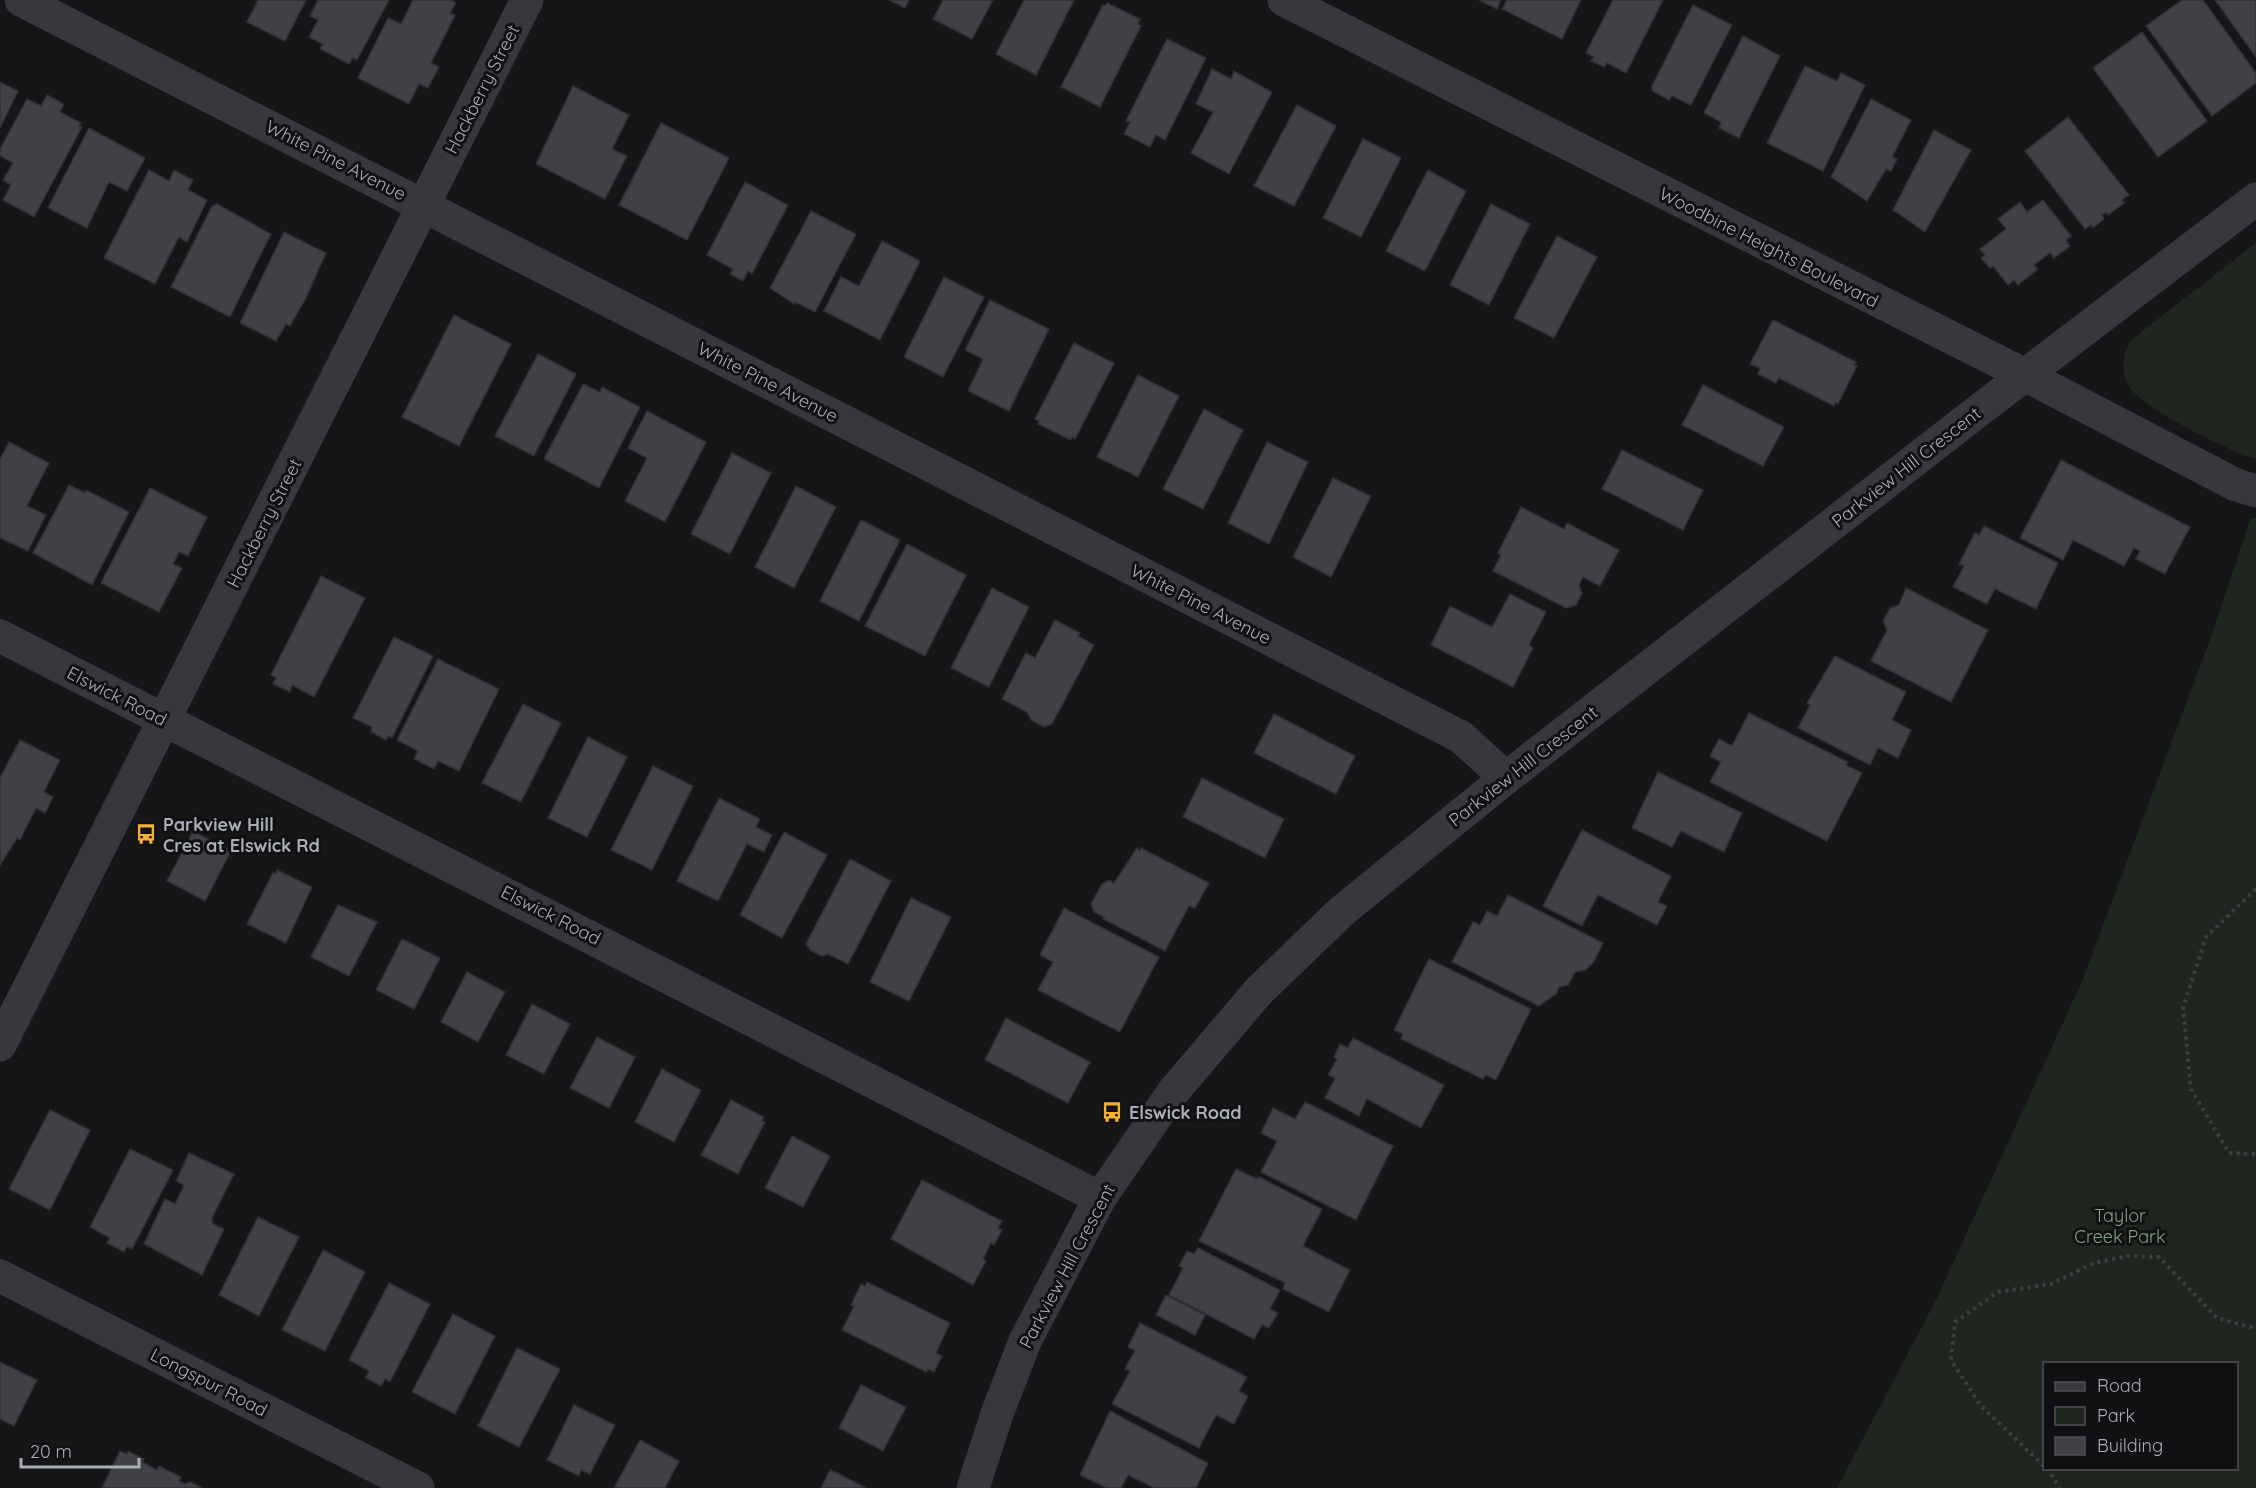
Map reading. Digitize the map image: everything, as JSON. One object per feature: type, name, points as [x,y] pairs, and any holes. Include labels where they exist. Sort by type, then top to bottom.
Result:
[{"type":"street","name":"White Pine Avenue","points":[[21,0],[1461,737],[1506,778]]},
{"type":"street","name":"Hackberry Street","points":[[0,1045],[527,0]]},
{"type":"street","name":"Woodbine Heights Boulevard","points":[[1284,0],[2025,375],[2236,485],[2256,491]]},
{"type":"street","name":"Parkview Hill Crescent","points":[[973,1488],[997,1414],[1025,1341],[1100,1198],[1173,1092],[1258,992],[1342,911],[1506,778],[2025,375],[2256,200]]},
{"type":"street","name":"Elswick Road","points":[[0,636],[1100,1198]]},
{"type":"street","name":"Longspur Road","points":[[0,1276],[418,1488]]},
{"type":"path","points":[[2256,889],[2206,938],[2183,1008],[2191,1089],[2229,1153],[2256,1154]]},
{"type":"path","points":[[2043,1464],[1981,1406],[1951,1360],[1955,1322],[1998,1292],[2051,1284],[2094,1263],[2116,1258],[2159,1257],[2217,1318],[2250,1327],[2256,1324]]},
{"type":"path","points":[[2048,1470],[2060,1488]]},
{"type":"green space","points":[[2256,243],[2256,459],[2209,439],[2169,418],[2138,397],[2127,382],[2123,364],[2131,340]]},
{"type":"green space","name":"Taylor Creek Park","points":[[2251,518],[2256,518],[2256,1488],[1837,1488],[1937,1298],[2083,979],[2213,631]]},
{"type":"building","points":[[258,0],[306,0],[285,41],[247,22]]},
{"type":"building","points":[[318,0],[389,0],[357,60],[353,58],[349,64],[320,49],[323,44],[309,37],[318,20],[310,16]]},
{"type":"building","points":[[413,0],[451,0],[456,3],[450,13],[455,15],[431,63],[439,67],[428,88],[419,84],[409,104],[358,78],[388,18],[401,24]]},
{"type":"building","points":[[889,0],[909,0],[905,8]]},
{"type":"building","points":[[943,0],[993,0],[972,39],[933,19]]},
{"type":"building","points":[[1024,0],[1074,0],[1036,75],[996,54]]},
{"type":"building","points":[[1479,0],[1501,0],[1497,9]]},
{"type":"building","points":[[1507,0],[1581,0],[1562,39],[1502,9]]},
{"type":"building","points":[[1613,0],[1663,0],[1626,73],[1607,63],[1604,67],[1591,61],[1594,57],[1586,53]]},
{"type":"building","points":[[2182,0],[2203,0],[2256,73],[2256,83],[2212,116],[2146,26]]},
{"type":"building","points":[[2215,0],[2256,0],[2256,57]]},
{"type":"building","points":[[1107,3],[1140,19],[1138,24],[1141,26],[1100,107],[1061,87],[1103,5]]},
{"type":"building","points":[[1693,5],[1732,25],[1691,105],[1672,96],[1669,100],[1652,91],[1652,86]]},
{"type":"building","points":[[2142,32],[2207,121],[2158,157],[2093,68]]},
{"type":"building","points":[[1743,36],[1780,56],[1739,138],[1719,128],[1721,122],[1704,113]]},
{"type":"building","points":[[1167,39],[1206,58],[1165,140],[1156,135],[1150,147],[1124,134],[1130,122],[1126,121]]},
{"type":"building","points":[[1805,66],[1837,81],[1841,73],[1865,85],[1823,171],[1767,143]]},
{"type":"building","points":[[1212,69],[1231,79],[1234,71],[1272,92],[1229,174],[1191,153],[1213,112],[1196,104]]},
{"type":"building","points":[[0,82],[18,91],[0,128]]},
{"type":"building","points":[[573,86],[629,115],[612,149],[627,156],[605,199],[536,164]]},
{"type":"building","points":[[47,95],[64,104],[60,112],[81,123],[79,126],[82,127],[34,217],[3,200],[11,185],[3,180],[13,163],[0,156],[0,149],[27,99],[41,106]]},
{"type":"building","points":[[1871,99],[1911,120],[1892,157],[1897,159],[1891,171],[1886,169],[1867,201],[1831,177]]},
{"type":"building","points":[[1297,105],[1336,126],[1294,206],[1254,186]]},
{"type":"building","points":[[2068,117],[2129,195],[2122,200],[2124,203],[2108,215],[2106,212],[2102,215],[2104,219],[2093,228],[2091,225],[2085,229],[2025,151]]},
{"type":"building","points":[[661,123],[729,158],[687,240],[619,205]]},
{"type":"building","points":[[89,128],[145,158],[127,191],[109,182],[87,228],[48,208]]},
{"type":"building","points":[[1934,130],[1971,150],[1925,232],[1893,210]]},
{"type":"building","points":[[1363,139],[1401,158],[1361,237],[1323,218]]},
{"type":"building","points":[[149,170],[169,181],[174,170],[193,180],[188,190],[207,200],[187,242],[179,237],[155,284],[104,258]]},
{"type":"building","points":[[1428,170],[1466,191],[1425,271],[1386,251]]},
{"type":"building","points":[[745,182],[788,205],[752,274],[748,271],[743,281],[730,274],[733,269],[707,255]]},
{"type":"building","points":[[2043,200],[2071,236],[2066,240],[2070,246],[2054,258],[2050,253],[2034,265],[2038,269],[2018,285],[2014,280],[2008,285],[1993,266],[1990,268],[1981,258],[1985,255],[1980,249],[2006,229],[1998,219],[2020,202],[2027,212]]},
{"type":"building","points":[[217,204],[271,234],[230,317],[171,287],[212,206]]},
{"type":"building","points":[[1491,204],[1530,224],[1489,305],[1450,285]]},
{"type":"building","points":[[811,211],[856,234],[815,312],[795,302],[794,304],[770,288]]},
{"type":"building","points":[[284,232],[326,253],[306,298],[290,326],[286,324],[276,341],[240,323]]},
{"type":"building","points":[[1557,236],[1597,257],[1554,338],[1514,318]]},
{"type":"building","points":[[882,241],[920,261],[880,340],[824,311],[841,277],[859,286]]},
{"type":"building","points":[[944,277],[984,297],[943,377],[904,357]]},
{"type":"building","points":[[990,300],[1049,329],[1009,411],[968,391],[983,359],[965,350]]},
{"type":"building","points":[[454,315],[511,344],[459,446],[402,417]]},
{"type":"building","points":[[1773,320],[1856,362],[1854,365],[1857,366],[1838,404],[1835,403],[1834,406],[1779,378],[1776,383],[1758,374],[1760,368],[1750,364]]},
{"type":"building","points":[[1074,343],[1114,363],[1075,439],[1072,437],[1071,440],[1038,424],[1039,421],[1035,419]]},
{"type":"building","points":[[538,354],[576,374],[534,456],[495,436]]},
{"type":"building","points":[[1138,375],[1179,396],[1138,477],[1097,457]]},
{"type":"building","points":[[583,384],[600,392],[602,387],[640,407],[599,488],[544,459]]},
{"type":"building","points":[[1703,385],[1784,427],[1763,466],[1682,425]]},
{"type":"building","points":[[1204,409],[1243,430],[1203,509],[1163,489]]},
{"type":"building","points":[[647,411],[706,442],[665,522],[625,501],[647,458],[628,448]]},
{"type":"building","points":[[9,442],[49,463],[27,506],[46,515],[28,551],[0,538],[0,459]]},
{"type":"building","points":[[1267,442],[1308,462],[1269,544],[1228,523]]},
{"type":"building","points":[[1622,450],[1703,490],[1683,530],[1602,489]]},
{"type":"building","points":[[732,453],[771,473],[730,554],[691,534]]},
{"type":"building","points":[[2061,460],[2190,527],[2165,574],[2136,559],[2140,551],[2134,548],[2124,566],[2073,540],[2063,560],[2020,538]]},
{"type":"building","points":[[1333,478],[1371,496],[1331,577],[1293,557]]},
{"type":"building","points":[[69,485],[85,493],[86,490],[129,512],[92,585],[33,553]]},
{"type":"building","points":[[796,486],[836,507],[794,588],[755,567]]},
{"type":"building","points":[[150,488],[207,517],[188,556],[179,552],[173,564],[182,568],[159,612],[101,583]]},
{"type":"building","points":[[1521,507],[1564,529],[1567,523],[1619,550],[1600,586],[1583,577],[1579,585],[1582,593],[1576,605],[1566,608],[1493,571],[1501,555],[1498,553]]},
{"type":"building","points":[[861,520],[900,540],[859,621],[820,601]]},
{"type":"building","points":[[1984,526],[2058,563],[2036,609],[1995,589],[1987,604],[1953,587],[1964,566],[1959,564],[1975,533],[1979,535]]},
{"type":"building","points":[[907,544],[966,575],[925,656],[865,626]]},
{"type":"building","points":[[321,576],[365,598],[314,697],[292,685],[290,692],[273,684],[276,678],[271,675]]},
{"type":"building","points":[[992,588],[1029,607],[989,687],[951,668]]},
{"type":"building","points":[[1906,588],[1988,630],[1951,702],[1871,661],[1887,630],[1883,621],[1890,608],[1899,605]]},
{"type":"building","points":[[1510,594],[1546,612],[1529,645],[1533,648],[1513,687],[1431,645],[1450,606],[1492,627]]},
{"type":"building","points":[[1055,620],[1080,633],[1078,636],[1094,645],[1052,724],[1044,727],[1031,720],[1027,712],[1002,699],[1026,653],[1035,658]]},
{"type":"building","points":[[394,637],[433,656],[392,738],[388,736],[386,740],[371,732],[372,727],[353,718]]},
{"type":"building","points":[[1835,656],[1906,692],[1892,720],[1911,730],[1898,758],[1878,748],[1870,765],[1798,728],[1810,705],[1807,703]]},
{"type":"building","points":[[438,659],[499,689],[459,771],[438,761],[434,769],[414,759],[418,751],[397,740]]},
{"type":"building","points":[[523,704],[561,723],[521,802],[482,783]]},
{"type":"building","points":[[1749,713],[1848,762],[1846,765],[1862,773],[1827,841],[1710,782],[1721,762],[1710,756],[1719,739],[1732,746]]},
{"type":"building","points":[[1274,714],[1355,756],[1336,794],[1254,753]]},
{"type":"building","points":[[588,737],[627,757],[587,837],[548,818]]},
{"type":"building","points":[[20,740],[60,760],[44,792],[53,797],[45,813],[36,808],[20,840],[17,838],[0,865],[0,778]]},
{"type":"building","points":[[653,766],[693,786],[652,870],[611,850]]},
{"type":"building","points":[[1658,772],[1742,813],[1724,852],[1681,831],[1672,847],[1632,828]]},
{"type":"building","points":[[1202,778],[1284,819],[1265,858],[1183,817]]},
{"type":"building","points":[[719,798],[760,819],[756,827],[772,835],[764,852],[747,844],[718,901],[677,881]]},
{"type":"building","points":[[1582,830],[1671,876],[1658,902],[1667,906],[1657,925],[1598,895],[1582,926],[1543,906]]},
{"type":"building","points":[[193,831],[231,851],[205,901],[167,881]]},
{"type":"building","points":[[784,832],[827,855],[782,938],[740,915]]},
{"type":"building","points":[[1137,848],[1209,883],[1195,908],[1189,906],[1165,951],[1103,919],[1104,917],[1094,912],[1091,904],[1102,884],[1109,880],[1114,883]]},
{"type":"building","points":[[850,859],[891,881],[848,964],[828,954],[822,956],[811,951],[806,944]]},
{"type":"building","points":[[277,870],[312,887],[286,943],[247,924],[273,873],[276,874]]},
{"type":"building","points":[[1508,895],[1603,943],[1593,963],[1585,970],[1575,972],[1568,985],[1559,987],[1557,993],[1539,1006],[1452,962],[1473,922],[1480,925],[1487,911],[1497,916]]},
{"type":"building","points":[[911,898],[951,917],[909,1001],[870,982]]},
{"type":"building","points":[[338,905],[377,922],[349,976],[311,957]]},
{"type":"building","points":[[1064,908],[1159,957],[1120,1032],[1038,990],[1053,962],[1040,955]]},
{"type":"building","points":[[402,939],[440,958],[414,1009],[376,990]]},
{"type":"building","points":[[1429,959],[1531,1009],[1496,1080],[1486,1075],[1483,1079],[1401,1039],[1403,1034],[1394,1030]]},
{"type":"building","points":[[467,972],[505,992],[478,1042],[441,1022]]},
{"type":"building","points":[[532,1004],[570,1024],[544,1074],[506,1055]]},
{"type":"building","points":[[1006,1018],[1090,1062],[1068,1103],[985,1060]]},
{"type":"building","points":[[597,1037],[635,1057],[609,1108],[570,1088]]},
{"type":"building","points":[[1353,1038],[1444,1085],[1421,1128],[1367,1099],[1359,1116],[1325,1098],[1335,1078],[1328,1075],[1337,1059],[1334,1057],[1340,1044],[1348,1048]]},
{"type":"building","points":[[662,1069],[701,1090],[674,1142],[635,1122]]},
{"type":"building","points":[[731,1100],[764,1117],[762,1121],[765,1122],[738,1174],[701,1155]]},
{"type":"building","points":[[1305,1102],[1393,1146],[1356,1220],[1261,1172],[1277,1141],[1261,1133],[1273,1108],[1295,1119]]},
{"type":"building","points":[[50,1110],[90,1130],[50,1210],[9,1189]]},
{"type":"building","points":[[792,1136],[830,1156],[803,1207],[765,1188]]},
{"type":"building","points":[[130,1149],[173,1170],[132,1249],[127,1247],[124,1252],[107,1243],[110,1238],[90,1227]]},
{"type":"building","points":[[189,1153],[234,1174],[212,1218],[213,1224],[224,1229],[202,1275],[144,1244],[165,1199],[175,1204],[184,1185],[176,1181]]},
{"type":"building","points":[[1236,1169],[1257,1179],[1259,1177],[1322,1209],[1303,1246],[1350,1270],[1329,1312],[1283,1289],[1285,1283],[1199,1241]]},
{"type":"building","points":[[922,1180],[1002,1221],[998,1228],[1002,1230],[994,1245],[991,1243],[983,1259],[986,1261],[973,1285],[891,1239]]},
{"type":"building","points":[[258,1217],[299,1237],[259,1316],[219,1295]]},
{"type":"building","points":[[1198,1248],[1280,1290],[1270,1309],[1278,1313],[1269,1328],[1262,1325],[1254,1339],[1169,1295],[1183,1268],[1179,1266],[1187,1251],[1194,1254]]},
{"type":"building","points":[[323,1250],[365,1272],[325,1351],[282,1330]]},
{"type":"building","points":[[867,1282],[950,1323],[936,1353],[942,1356],[934,1372],[928,1369],[926,1372],[842,1330],[854,1306],[851,1305],[861,1284],[865,1286]]},
{"type":"building","points":[[389,1283],[430,1304],[390,1382],[385,1379],[381,1386],[366,1378],[369,1371],[349,1360]]},
{"type":"building","points":[[1166,1295],[1205,1315],[1195,1335],[1156,1315]]},
{"type":"building","points":[[453,1314],[495,1336],[455,1414],[412,1392]]},
{"type":"building","points":[[1140,1323],[1247,1377],[1239,1391],[1248,1396],[1234,1424],[1216,1415],[1199,1448],[1112,1404],[1130,1371],[1125,1369],[1135,1350],[1128,1347]]},
{"type":"building","points":[[517,1348],[560,1369],[519,1447],[478,1426]]},
{"type":"building","points":[[0,1362],[37,1380],[14,1426],[0,1419]]},
{"type":"building","points":[[861,1385],[906,1407],[883,1451],[839,1428]]},
{"type":"building","points":[[574,1405],[615,1425],[590,1474],[581,1470],[579,1476],[547,1460]]},
{"type":"building","points":[[1110,1411],[1208,1463],[1196,1488],[1154,1488],[1128,1475],[1121,1488],[1107,1488],[1080,1475]]},
{"type":"building","points":[[640,1440],[679,1461],[665,1488],[614,1488]]},
{"type":"building","points":[[120,1451],[127,1454],[128,1451],[144,1459],[142,1462],[157,1470],[159,1466],[181,1477],[179,1481],[185,1484],[190,1482],[202,1488],[102,1488]]},
{"type":"building","points":[[830,1470],[837,1473],[866,1488],[821,1488]]},
{"type":"place","name":"Parkview Hill Cres at Elswick Rd","points":[[146,834]]},
{"type":"place","name":"Elswick Road","points":[[1112,1112]]}]
